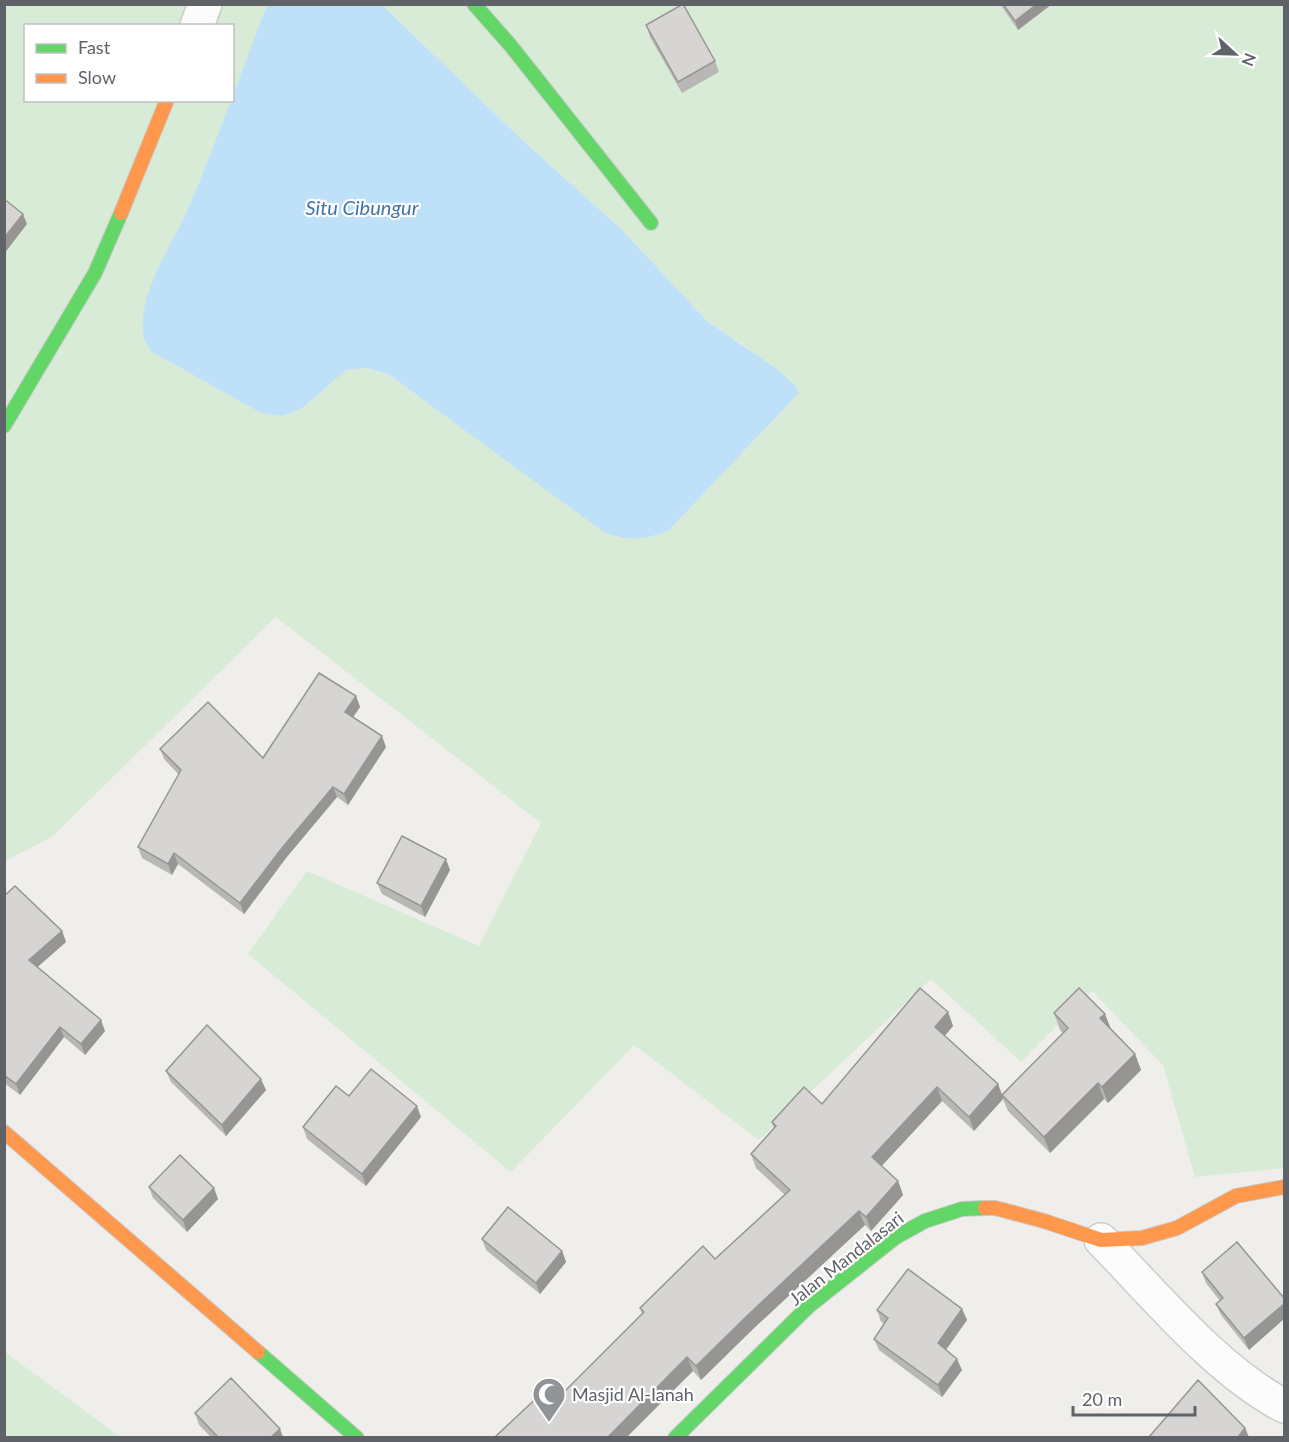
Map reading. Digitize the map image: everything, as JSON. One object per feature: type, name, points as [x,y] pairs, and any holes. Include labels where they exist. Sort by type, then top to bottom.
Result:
[{"type":"street","points":[[198,24],[205,4]]},
{"type":"street","points":[[474,4],[511,46],[651,223]]},
{"type":"street","points":[[4,426],[94,273],[130,193],[166,102]]},
{"type":"street","points":[[4,1132],[357,1437]]},
{"type":"street","name":"Jalan Mandalasari","points":[[675,1437],[809,1306],[896,1238],[925,1221],[962,1209],[995,1208],[1101,1240],[1142,1238],[1177,1228],[1236,1196],[1284,1187]]},
{"type":"street","points":[[1101,1240],[1213,1355],[1242,1379],[1284,1406]]},
{"type":"green space","points":[[5,5],[267,5],[234,96],[234,24],[24,24],[24,102],[232,102],[187,212],[150,288],[152,352],[261,413],[283,416],[302,408],[345,370],[367,368],[387,374],[615,537],[636,538],[649,537],[669,530],[798,394],[798,389],[746,347],[708,322],[622,230],[519,137],[382,5],[1284,5],[1284,1168],[1195,1177],[1163,1065],[1092,991],[1021,1062],[931,979],[759,1140],[634,1045],[511,1172],[248,954],[307,871],[479,946],[541,823],[276,617],[52,837],[5,861]]},
{"type":"green space","points":[[5,1352],[120,1437],[5,1437]]},
{"type":"water","name":"Situ Cibungur","points":[[267,5],[382,5],[519,137],[622,230],[708,322],[780,371],[798,389],[798,394],[669,530],[653,536],[637,538],[605,533],[388,374],[367,368],[346,370],[302,408],[283,416],[261,413],[152,352],[145,340],[143,329],[149,290],[199,184],[230,102],[234,102],[234,92]]},
{"type":"building","points":[[683,4],[715,61],[678,82],[646,25]]},
{"type":"building","points":[[1003,4],[1037,4],[1015,21]]},
{"type":"building","points":[[4,199],[23,214],[4,238]]},
{"type":"building","points":[[319,673],[356,696],[345,712],[382,736],[344,794],[333,787],[240,903],[174,853],[168,864],[138,847],[181,770],[160,749],[208,702],[263,758]]},
{"type":"building","points":[[402,836],[446,859],[421,906],[377,883]]},
{"type":"building","points":[[15,886],[62,931],[29,960],[101,1020],[81,1044],[60,1027],[16,1084],[4,1075],[4,896]]},
{"type":"building","points":[[920,988],[948,1012],[935,1027],[998,1084],[969,1117],[937,1087],[872,1157],[898,1181],[866,1217],[859,1211],[696,1366],[687,1357],[608,1437],[495,1437],[545,1390],[555,1401],[644,1312],[640,1308],[703,1246],[715,1259],[790,1190],[751,1154],[776,1126],[772,1122],[804,1087],[822,1104]]},
{"type":"building","points":[[1079,988],[1105,1014],[1100,1018],[1135,1054],[1102,1087],[1098,1083],[1044,1137],[1002,1095],[1068,1028],[1054,1013]]},
{"type":"building","points":[[207,1025],[261,1079],[222,1125],[166,1071]]},
{"type":"building","points":[[371,1069],[417,1106],[362,1174],[303,1127],[336,1086],[349,1096]]},
{"type":"building","points":[[180,1155],[214,1188],[183,1220],[149,1187]]},
{"type":"building","points":[[508,1207],[562,1251],[536,1283],[482,1239]]},
{"type":"building","points":[[1237,1242],[1284,1298],[1284,1304],[1244,1338],[1216,1304],[1223,1298],[1202,1272]]},
{"type":"building","points":[[908,1269],[962,1309],[938,1343],[957,1359],[938,1385],[874,1339],[888,1318],[877,1310]]},
{"type":"building","points":[[231,1378],[280,1429],[271,1437],[218,1437],[195,1413]]},
{"type":"building","points":[[1198,1380],[1245,1428],[1238,1437],[1149,1437]]},
{"type":"traffic: fast","points":[[474,4],[511,46],[651,223]]},
{"type":"traffic: fast","points":[[4,426],[95,273],[121,213]]},
{"type":"traffic: fast","points":[[675,1438],[809,1306],[896,1237],[925,1221],[962,1209],[985,1208]]},
{"type":"traffic: fast","points":[[258,1352],[357,1438]]},
{"type":"traffic: slow","points":[[121,213],[166,102]]},
{"type":"traffic: slow","points":[[4,1132],[258,1352]]},
{"type":"traffic: slow","points":[[985,1208],[995,1208],[1044,1221],[1101,1240],[1142,1238],[1177,1228],[1236,1196],[1284,1187]]},
{"type":"place","name":"Masjid Al-Ianah","points":[[549,1423]]}]
